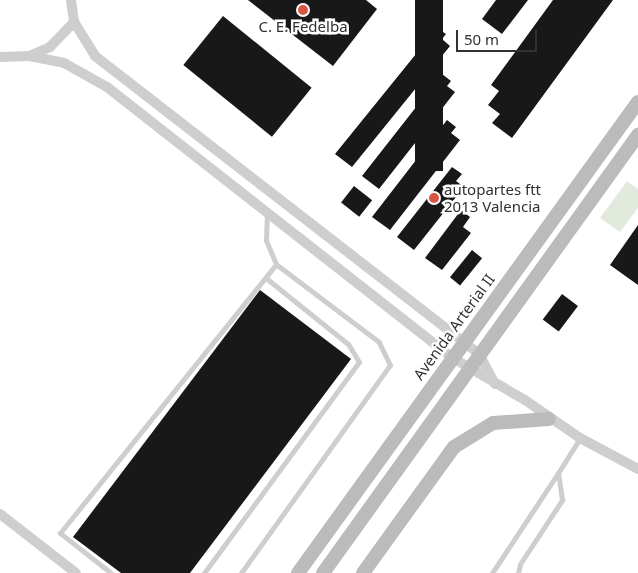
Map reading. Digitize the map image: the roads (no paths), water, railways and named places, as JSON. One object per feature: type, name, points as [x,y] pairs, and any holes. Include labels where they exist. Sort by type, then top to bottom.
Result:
[{"type":"street","points":[[71,0],[74,22],[95,56],[479,354],[495,384]]},
{"type":"street","points":[[29,56],[50,48],[74,22]]},
{"type":"street","points":[[0,57],[29,56],[64,63],[107,86],[451,357],[580,438],[638,469]]},
{"type":"street","name":"Avenida Arterial II","points":[[298,573],[451,357],[638,102]]},
{"type":"street","points":[[323,573],[638,135]]},
{"type":"street","points":[[362,573],[454,447],[493,422],[550,419]]},
{"type":"street","points":[[0,514],[76,573]]},
{"type":"lane","points":[[240,573],[390,365],[379,342],[276,264],[266,240],[267,212]]},
{"type":"lane","points":[[111,573],[60,533],[276,264]]},
{"type":"lane","points":[[204,573],[359,362],[348,344],[266,278]]},
{"type":"lane","points":[[492,573],[580,438]]},
{"type":"lane","points":[[518,573],[520,564],[562,500],[558,473]]},
{"type":"place","name":"C. E. Fedelba","points":[[303,10]]},
{"type":"place","name":"autopartes ftt 2013 Valencia","points":[[434,198]]}]
